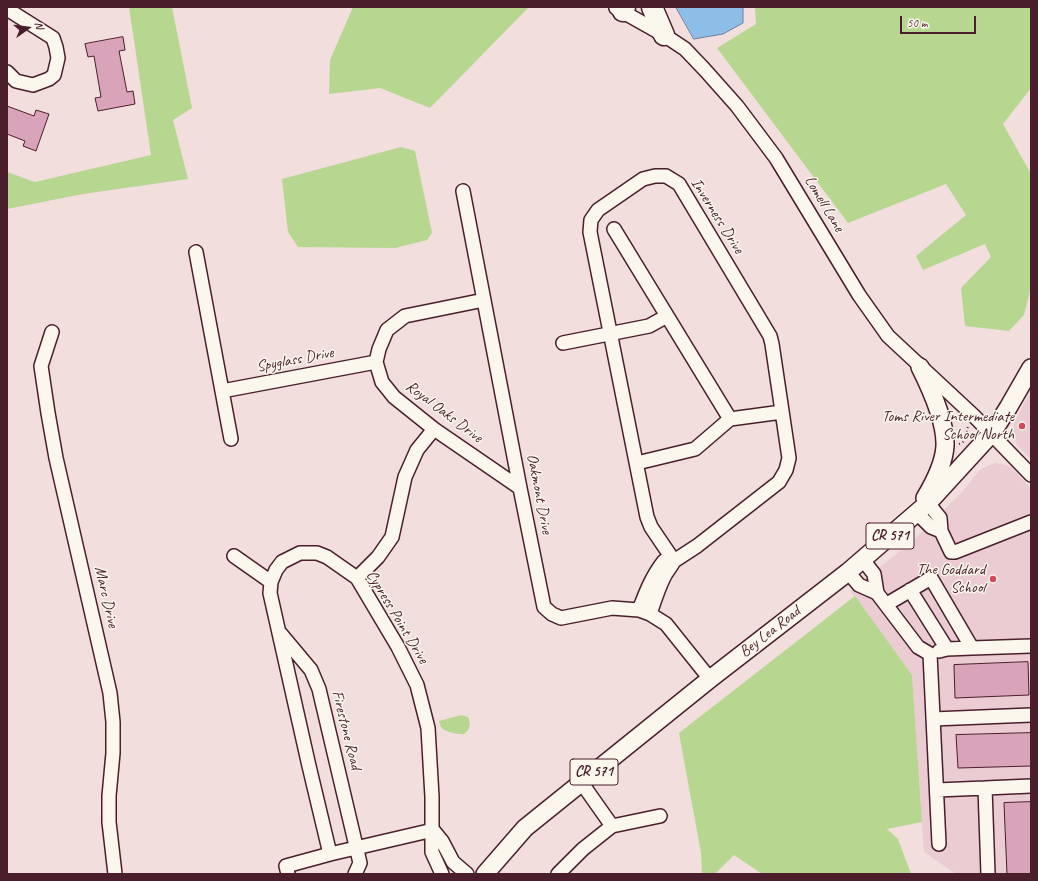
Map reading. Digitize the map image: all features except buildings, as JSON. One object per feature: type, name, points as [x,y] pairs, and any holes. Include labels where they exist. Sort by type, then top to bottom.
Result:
[{"type":"highway","points":[[652,7],[664,35]]},
{"type":"main road","points":[[920,367],[929,384],[937,405],[945,434],[943,460],[923,508]]},
{"type":"main road","name":"Bey Lea Road","points":[[485,874],[525,828],[710,679],[863,560],[923,508],[992,433],[1031,368]]},
{"type":"street","name":"Lomell Lane","points":[[621,8],[685,49],[737,106],[776,158],[859,295],[888,336],[992,433],[1031,475]]},
{"type":"street","points":[[7,10],[53,38],[58,58],[54,75],[49,79],[33,85],[16,81],[7,72]]},
{"type":"street","name":"Inverness Drive","points":[[644,612],[671,568],[674,560],[697,546],[779,482],[786,470],[788,458],[770,336],[679,184],[666,176],[655,176],[643,179],[598,210],[591,220],[590,232],[647,517],[651,527],[674,560]]},
{"type":"street","name":"Oakmont Drive","points":[[463,191],[544,607],[552,614],[561,618],[612,608],[644,612],[666,624],[710,679]]},
{"type":"street","points":[[614,229],[730,419]]},
{"type":"street","points":[[196,252],[231,439]]},
{"type":"street","points":[[376,362],[386,330],[405,316],[484,300]]},
{"type":"street","points":[[563,343],[649,326],[666,316]]},
{"type":"street","name":"Marc Drive","points":[[52,332],[41,366],[48,413],[56,458],[110,693],[113,722],[113,753],[108,796],[114,874]]},
{"type":"street","name":"Spyglass Drive","points":[[222,391],[376,362]]},
{"type":"street","name":"Royal Oaks Drive","points":[[376,362],[382,382],[394,398],[434,429],[520,488]]},
{"type":"street","points":[[637,463],[695,450],[730,419],[782,412]]},
{"type":"street","points":[[357,578],[378,557],[392,537],[405,477],[417,450],[434,429]]},
{"type":"street","points":[[923,508],[940,518],[942,531],[951,552],[955,552],[1031,522]]},
{"type":"street","name":"Cypress Point Drive","points":[[271,582],[276,570],[282,562],[300,553],[317,553],[327,557],[357,578],[398,646],[417,685],[428,728],[433,830]]},
{"type":"street","points":[[234,556],[271,582],[270,592],[330,854]]},
{"type":"street","points":[[863,560],[874,574],[877,593]]},
{"type":"street","points":[[848,572],[859,585],[877,593],[887,604],[918,647],[930,654],[947,649],[1031,646]]},
{"type":"street","points":[[887,604],[931,578],[972,648]]},
{"type":"street","points":[[910,590],[947,649]]},
{"type":"street","name":"Firestone Road","points":[[279,632],[311,670],[319,689],[357,847],[360,863],[355,874]]},
{"type":"street","points":[[930,654],[939,844]]},
{"type":"street","points":[[933,719],[1031,715]]},
{"type":"street","points":[[581,782],[612,826]]},
{"type":"street","points":[[936,790],[1031,786]]},
{"type":"street","points":[[985,788],[988,874]]},
{"type":"street","points":[[558,874],[583,849],[612,826],[660,816]]},
{"type":"street","points":[[288,874],[286,866],[357,847],[433,830]]},
{"type":"street","points":[[433,830],[432,852],[442,874]]},
{"type":"street","points":[[433,830],[442,841],[453,862],[467,874]]},
{"type":"path","points":[[955,446],[965,441],[968,426]]},
{"type":"shaded area","name":"Toms River Intermediate School North","points":[[1031,390],[1031,459],[1017,445],[1012,431],[1015,421]]},
{"type":"shaded area","points":[[995,463],[1011,467],[1031,489],[1031,874],[956,874],[924,852],[912,675],[850,591],[915,539],[962,492],[980,470]]},
{"type":"green space","points":[[129,7],[172,7],[192,108],[173,120],[188,179],[83,194],[7,209],[7,172],[35,182],[151,155]]},
{"type":"green space","points":[[353,7],[529,7],[430,108],[380,88],[329,94],[330,60]]},
{"type":"green space","points":[[755,7],[1031,7],[1031,88],[1003,124],[1031,174],[1031,287],[1024,315],[1009,331],[965,326],[961,288],[991,257],[985,244],[923,270],[916,256],[966,215],[946,184],[848,223],[717,48],[756,24]]},
{"type":"green space","points":[[401,147],[415,151],[432,233],[427,240],[395,248],[298,247],[288,232],[282,179]]},
{"type":"green space","points":[[855,596],[912,675],[922,822],[887,829],[898,839],[911,874],[762,874],[734,855],[715,874],[702,874],[701,853],[679,733]]},
{"type":"green space","points":[[461,715],[468,717],[469,722],[469,728],[464,734],[452,733],[441,727],[439,721]]},
{"type":"water","points":[[676,7],[743,7],[743,23],[723,34],[694,39]]},
{"type":"place","name":"Toms River Intermediate School North","points":[[1022,426]]},
{"type":"place","name":"The Goddard School","points":[[993,579]]}]
